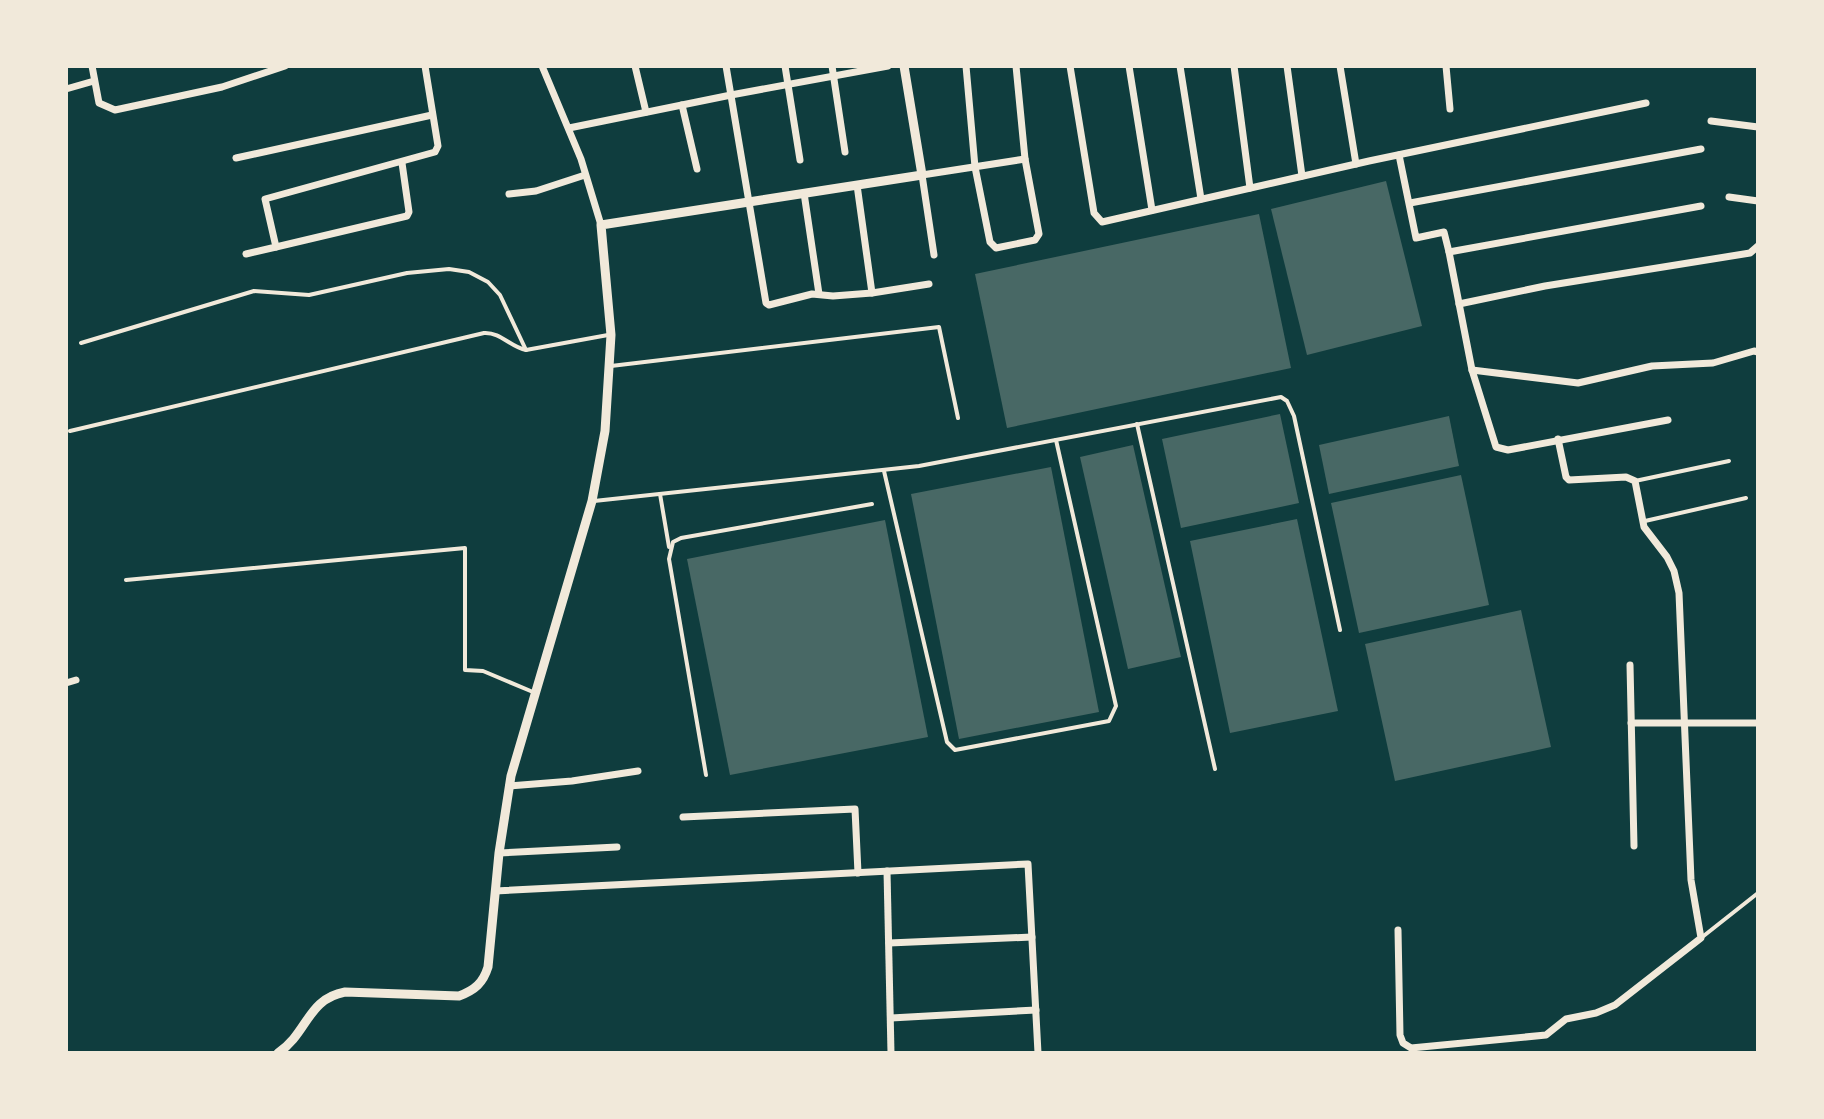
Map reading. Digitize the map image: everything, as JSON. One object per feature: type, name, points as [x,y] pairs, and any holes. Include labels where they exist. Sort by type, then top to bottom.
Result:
[{"type":"street","points":[[92,66],[99,103],[115,110],[222,87],[285,66]]},
{"type":"street","points":[[276,247],[265,199],[435,152],[438,146],[425,66]]},
{"type":"street","points":[[278,1053],[292,1042],[322,1000],[333,994],[459,996],[484,981],[488,967],[509,786],[592,501],[605,431],[611,335],[601,225],[569,128],[542,66]]},
{"type":"street","points":[[635,66],[646,112]]},
{"type":"street","points":[[726,66],[766,303],[769,305],[819,294],[872,293],[929,284]]},
{"type":"street","points":[[785,66],[800,160]]},
{"type":"street","points":[[832,66],[845,152]]},
{"type":"street","points":[[569,128],[888,66]]},
{"type":"street","points":[[904,66],[934,255]]},
{"type":"street","points":[[966,66],[975,167],[990,242],[996,248],[1038,238],[1025,159],[1016,66]]},
{"type":"street","points":[[1070,66],[1094,213],[1102,222],[1646,103]]},
{"type":"street","points":[[1129,66],[1152,210]]},
{"type":"street","points":[[1180,66],[1201,199]]},
{"type":"street","points":[[1234,66],[1250,188]]},
{"type":"street","points":[[1287,66],[1302,176]]},
{"type":"street","points":[[1340,66],[1356,164]]},
{"type":"street","points":[[1446,66],[1450,109]]},
{"type":"street","points":[[66,89],[94,81]]},
{"type":"street","points":[[682,105],[697,169]]},
{"type":"street","points":[[236,158],[432,115]]},
{"type":"street","points":[[1711,121],[1758,127]]},
{"type":"street","points":[[1410,203],[1701,149]]},
{"type":"street","points":[[1399,155],[1416,238],[1444,232],[1472,370],[1496,447],[1508,450],[1668,420]]},
{"type":"street","points":[[601,225],[1025,159]]},
{"type":"street","points":[[246,254],[407,216],[402,163]]},
{"type":"street","points":[[509,194],[536,191],[585,175]]},
{"type":"street","points":[[857,185],[872,293]]},
{"type":"street","points":[[804,193],[819,294]]},
{"type":"street","points":[[1729,197],[1758,201]]},
{"type":"street","points":[[1449,252],[1701,206]]},
{"type":"street","points":[[1459,304],[1545,286],[1750,253],[1758,246]]},
{"type":"street","points":[[1472,370],[1578,383],[1652,366],[1713,363],[1758,352]]},
{"type":"street","points":[[1398,930],[1400,1035],[1403,1043],[1411,1048],[1546,1035],[1566,1019],[1596,1013],[1615,1005],[1701,938],[1691,880],[1681,617],[1674,571],[1667,557],[1647,534],[1635,481],[1626,477],[1569,480],[1558,439]]},
{"type":"street","points":[[1630,665],[1634,846]]},
{"type":"street","points":[[66,683],[76,680]]},
{"type":"street","points":[[1631,723],[1758,723]]},
{"type":"street","points":[[509,786],[638,771]]},
{"type":"street","points":[[683,817],[855,809],[858,873]]},
{"type":"street","points":[[499,853],[617,847]]},
{"type":"street","points":[[495,891],[1028,864],[1038,1053]]},
{"type":"street","points":[[887,871],[891,1053]]},
{"type":"street","points":[[889,943],[1032,937]]},
{"type":"street","points":[[891,1018],[1036,1010]]},
{"type":"lane","points":[[81,343],[254,291],[309,295],[407,273],[449,269],[469,272],[488,282],[500,295],[526,350]]},
{"type":"lane","points":[[608,366],[939,327],[958,418]]},
{"type":"lane","points":[[70,431],[484,333],[498,334],[515,347],[526,350],[611,335]]},
{"type":"lane","points":[[592,501],[884,471],[1272,397],[1287,401],[1294,416],[1340,630]]},
{"type":"lane","points":[[1137,424],[1215,769]]},
{"type":"lane","points":[[884,471],[947,742],[955,750],[1109,721],[1113,716],[1116,706],[1056,440]]},
{"type":"lane","points":[[1635,481],[1729,461]]},
{"type":"lane","points":[[660,494],[670,550]]},
{"type":"lane","points":[[1642,521],[1746,498]]},
{"type":"lane","points":[[706,775],[669,559],[673,542],[681,538],[872,504]]},
{"type":"lane","points":[[126,580],[465,548],[465,670],[483,671],[535,693]]},
{"type":"lane","points":[[1701,938],[1758,893]]},
{"type":"building","points":[[1386,181],[1422,326],[1307,355],[1271,209]]},
{"type":"building","points":[[1259,214],[1291,368],[1007,428],[975,274]]},
{"type":"building","points":[[1280,414],[1299,503],[1181,528],[1162,439]]},
{"type":"building","points":[[1449,416],[1459,466],[1329,494],[1319,445]]},
{"type":"building","points":[[1133,445],[1181,657],[1128,669],[1080,457]]},
{"type":"building","points":[[1051,467],[1099,712],[959,739],[911,494]]},
{"type":"building","points":[[1461,475],[1489,605],[1359,633],[1331,503]]},
{"type":"building","points":[[1297,519],[1338,711],[1230,733],[1190,541]]},
{"type":"building","points":[[885,520],[928,737],[730,775],[687,559]]},
{"type":"building","points":[[1521,610],[1551,747],[1395,781],[1365,644]]}]
